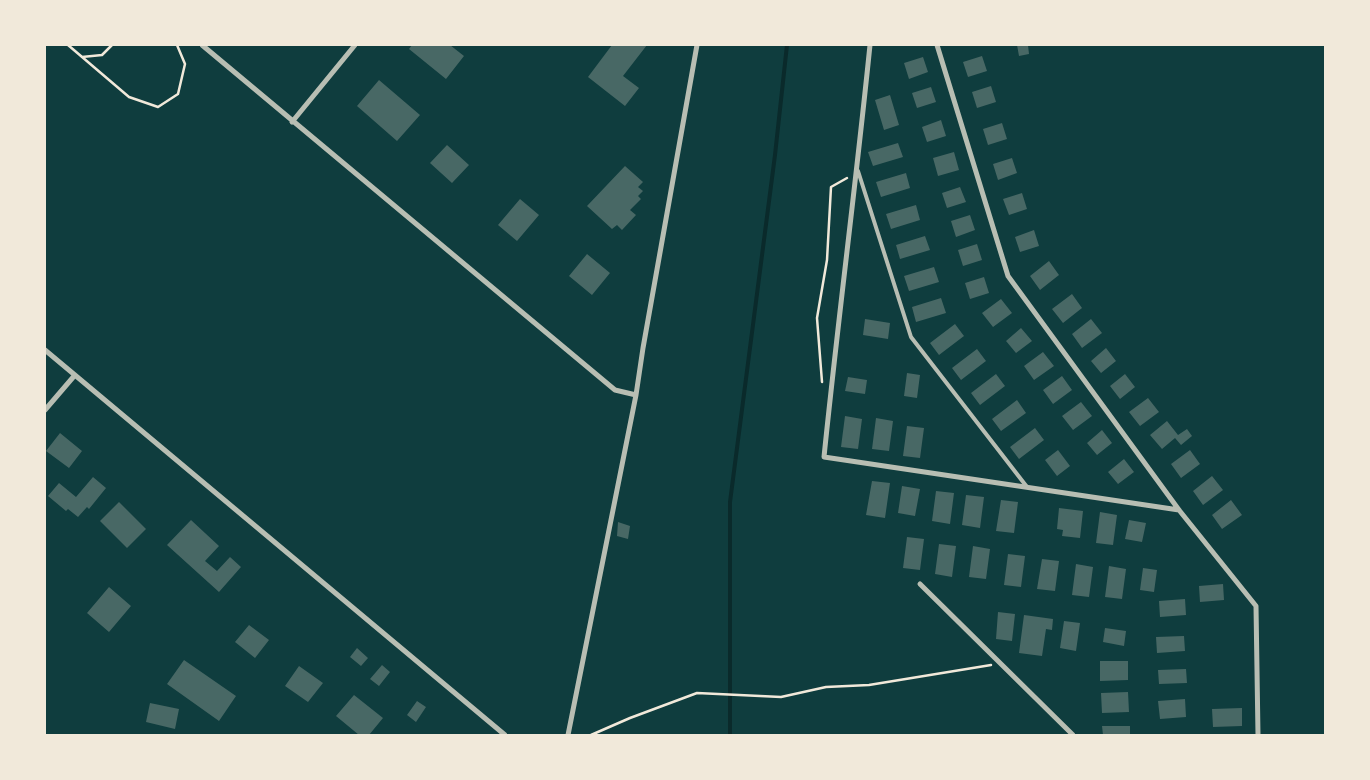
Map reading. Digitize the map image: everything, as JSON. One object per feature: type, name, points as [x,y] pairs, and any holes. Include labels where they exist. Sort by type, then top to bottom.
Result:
[{"type":"street","points":[[202,45],[615,390],[636,395]]},
{"type":"street","points":[[292,122],[355,45]]},
{"type":"street","points":[[568,735],[636,395],[642,348],[696,45]]},
{"type":"street","points":[[870,45],[824,457],[1179,510]]},
{"type":"street","points":[[937,45],[1008,276],[1179,510],[1256,606],[1258,735]]},
{"type":"street","points":[[45,350],[505,735]]},
{"type":"street","points":[[45,410],[75,375]]},
{"type":"street","points":[[920,584],[1073,735]]},
{"type":"lane","points":[[857,174],[911,337],[1027,487]]},
{"type":"path","points":[[68,45],[129,97],[158,107],[178,94],[185,64],[177,45]]},
{"type":"path","points":[[82,58],[102,54],[112,45]]},
{"type":"path","points":[[830,399],[824,397],[817,318],[827,260],[831,187],[845,178],[857,174]]},
{"type":"path","points":[[591,735],[696,693],[780,697],[826,688],[869,685],[1001,663]]},
{"type":"building","points":[[412,45],[450,45],[464,56],[446,79],[409,49]]},
{"type":"building","points":[[612,45],[647,45],[623,76],[639,88],[625,106],[588,77]]},
{"type":"building","points":[[1017,45],[1028,45],[1029,54],[1019,56]]},
{"type":"building","points":[[982,56],[987,71],[968,77],[963,62]]},
{"type":"building","points":[[923,57],[928,72],[909,79],[904,63]]},
{"type":"building","points":[[379,80],[420,115],[397,141],[357,106]]},
{"type":"building","points":[[991,86],[996,102],[977,108],[972,92]]},
{"type":"building","points":[[931,87],[936,102],[917,108],[912,93]]},
{"type":"building","points":[[890,95],[899,125],[884,130],[875,100]]},
{"type":"building","points":[[941,120],[946,136],[927,142],[922,127]]},
{"type":"building","points":[[1002,123],[1007,139],[988,145],[983,129]]},
{"type":"building","points":[[898,143],[903,157],[873,166],[868,152]]},
{"type":"building","points":[[447,145],[469,165],[452,183],[430,163]]},
{"type":"building","points":[[954,152],[959,170],[938,176],[933,158]]},
{"type":"building","points":[[1012,158],[1017,173],[998,180],[993,164]]},
{"type":"building","points":[[625,166],[643,182],[638,187],[643,191],[638,196],[641,199],[630,210],[636,215],[622,230],[617,225],[612,229],[587,206]]},
{"type":"building","points":[[906,173],[910,188],[881,197],[876,182]]},
{"type":"building","points":[[960,187],[966,202],[947,208],[942,193]]},
{"type":"building","points":[[1022,193],[1027,209],[1009,215],[1003,199]]},
{"type":"building","points":[[520,199],[539,215],[517,241],[498,225]]},
{"type":"building","points":[[916,205],[920,220],[891,229],[886,214]]},
{"type":"building","points":[[970,215],[975,230],[956,237],[951,221]]},
{"type":"building","points":[[1034,230],[1039,246],[1020,252],[1015,237]]},
{"type":"building","points":[[925,236],[930,250],[900,259],[896,245]]},
{"type":"building","points":[[977,244],[982,260],[963,266],[958,250]]},
{"type":"building","points":[[587,254],[610,273],[592,295],[569,276]]},
{"type":"building","points":[[1049,261],[1059,275],[1040,290],[1030,276]]},
{"type":"building","points":[[934,267],[939,282],[909,291],[904,276]]},
{"type":"building","points":[[984,277],[989,293],[970,299],[965,283]]},
{"type":"building","points":[[1072,294],[1082,308],[1063,323],[1052,309]]},
{"type":"building","points":[[941,298],[946,313],[916,322],[912,307]]},
{"type":"building","points":[[1001,299],[1012,313],[993,327],[982,313]]},
{"type":"building","points":[[865,319],[890,323],[888,339],[863,335]]},
{"type":"building","points":[[1091,319],[1102,333],[1082,348],[1072,334]]},
{"type":"building","points":[[955,324],[964,336],[939,355],[930,343]]},
{"type":"building","points":[[1021,328],[1032,341],[1016,353],[1006,341]]},
{"type":"building","points":[[1106,348],[1116,361],[1101,373],[1091,361]]},
{"type":"building","points":[[977,349],[986,361],[961,380],[952,368]]},
{"type":"building","points":[[1043,352],[1054,366],[1034,380],[1024,366]]},
{"type":"building","points":[[907,373],[920,375],[917,398],[904,396]]},
{"type":"building","points":[[996,374],[1005,386],[980,405],[971,393]]},
{"type":"building","points":[[1125,374],[1135,387],[1120,399],[1110,386]]},
{"type":"building","points":[[1062,376],[1072,390],[1053,404],[1043,390]]},
{"type":"building","points":[[848,377],[867,380],[865,394],[845,391]]},
{"type":"building","points":[[1148,398],[1159,412],[1140,426],[1129,412]]},
{"type":"building","points":[[1017,400],[1026,413],[1001,431],[992,419]]},
{"type":"building","points":[[1081,402],[1092,416],[1073,430],[1062,416]]},
{"type":"building","points":[[845,416],[862,419],[858,449],[841,447]]},
{"type":"building","points":[[876,418],[893,421],[889,451],[872,449]]},
{"type":"building","points":[[1167,421],[1178,435],[1187,429],[1192,436],[1181,445],[1175,438],[1162,449],[1150,435]]},
{"type":"building","points":[[907,426],[924,428],[920,458],[903,456]]},
{"type":"building","points":[[1035,428],[1044,440],[1019,459],[1010,447]]},
{"type":"building","points":[[1102,430],[1112,443],[1097,455],[1087,443]]},
{"type":"building","points":[[60,433],[82,451],[69,468],[46,451]]},
{"type":"building","points":[[1058,450],[1070,466],[1057,476],[1045,460]]},
{"type":"building","points":[[1190,450],[1200,464],[1181,478],[1171,464]]},
{"type":"building","points":[[1124,459],[1134,472],[1118,484],[1108,472]]},
{"type":"building","points":[[1212,476],[1223,490],[1203,505],[1193,491]]},
{"type":"building","points":[[93,477],[106,488],[89,509],[87,507],[78,517],[68,509],[66,511],[48,496],[59,483],[76,497]]},
{"type":"building","points":[[872,481],[890,483],[885,518],[866,515]]},
{"type":"building","points":[[902,486],[920,489],[915,516],[898,513]]},
{"type":"building","points":[[936,491],[954,493],[950,524],[932,521]]},
{"type":"building","points":[[966,495],[984,497],[980,528],[962,525]]},
{"type":"building","points":[[1001,500],[1018,502],[1014,533],[996,531]]},
{"type":"building","points":[[1231,500],[1242,515],[1222,529],[1212,515]]},
{"type":"building","points":[[119,502],[146,529],[127,548],[100,521]]},
{"type":"building","points":[[1059,508],[1083,511],[1080,538],[1062,536],[1063,530],[1057,529]]},
{"type":"building","points":[[1100,512],[1117,515],[1113,545],[1096,543]]},
{"type":"building","points":[[191,520],[219,546],[205,561],[217,571],[230,557],[241,567],[219,592],[167,545]]},
{"type":"building","points":[[1129,520],[1146,523],[1142,542],[1125,539]]},
{"type":"building","points":[[618,522],[630,526],[628,539],[617,536]]},
{"type":"building","points":[[907,537],[924,539],[920,570],[903,568]]},
{"type":"building","points":[[939,544],[956,546],[952,577],[935,574]]},
{"type":"building","points":[[973,546],[990,549],[986,579],[969,577]]},
{"type":"building","points":[[1008,554],[1025,556],[1021,587],[1004,585]]},
{"type":"building","points":[[1042,559],[1059,561],[1055,591],[1037,589]]},
{"type":"building","points":[[1076,564],[1093,567],[1089,597],[1072,595]]},
{"type":"building","points":[[1109,566],[1126,569],[1122,599],[1105,597]]},
{"type":"building","points":[[1143,568],[1157,570],[1154,592],[1140,590]]},
{"type":"building","points":[[1223,584],[1224,600],[1200,602],[1199,586]]},
{"type":"building","points":[[109,587],[131,606],[109,632],[87,613]]},
{"type":"building","points":[[1185,599],[1186,615],[1160,617],[1159,601]]},
{"type":"building","points":[[998,612],[1015,614],[1012,641],[996,639]]},
{"type":"building","points":[[1024,615],[1053,619],[1052,630],[1046,629],[1042,656],[1019,653]]},
{"type":"building","points":[[1064,621],[1080,623],[1076,651],[1060,648]]},
{"type":"building","points":[[249,625],[269,640],[255,658],[235,642]]},
{"type":"building","points":[[1105,628],[1126,631],[1124,646],[1103,642]]},
{"type":"building","points":[[1184,636],[1185,651],[1157,653],[1156,637]]},
{"type":"building","points":[[357,648],[368,658],[361,666],[350,657]]},
{"type":"building","points":[[184,660],[236,696],[219,721],[167,684]]},
{"type":"building","points":[[1100,661],[1128,661],[1128,680],[1100,681]]},
{"type":"building","points":[[382,665],[390,672],[379,686],[370,679]]},
{"type":"building","points":[[299,666],[323,683],[308,702],[285,686]]},
{"type":"building","points":[[1186,669],[1187,683],[1159,684],[1158,670]]},
{"type":"building","points":[[1128,692],[1129,712],[1102,713],[1101,693]]},
{"type":"building","points":[[354,695],[383,718],[369,735],[359,735],[336,716]]},
{"type":"building","points":[[1185,699],[1186,717],[1160,719],[1158,701]]},
{"type":"building","points":[[417,701],[426,707],[416,722],[407,715]]},
{"type":"building","points":[[150,703],[179,709],[175,729],[146,722]]},
{"type":"building","points":[[1242,708],[1242,726],[1213,727],[1212,709]]},
{"type":"building","points":[[1102,726],[1130,726],[1130,735],[1103,735]]},
{"type":"waterway","points":[[730,735],[730,502],[775,155],[787,45]]}]
